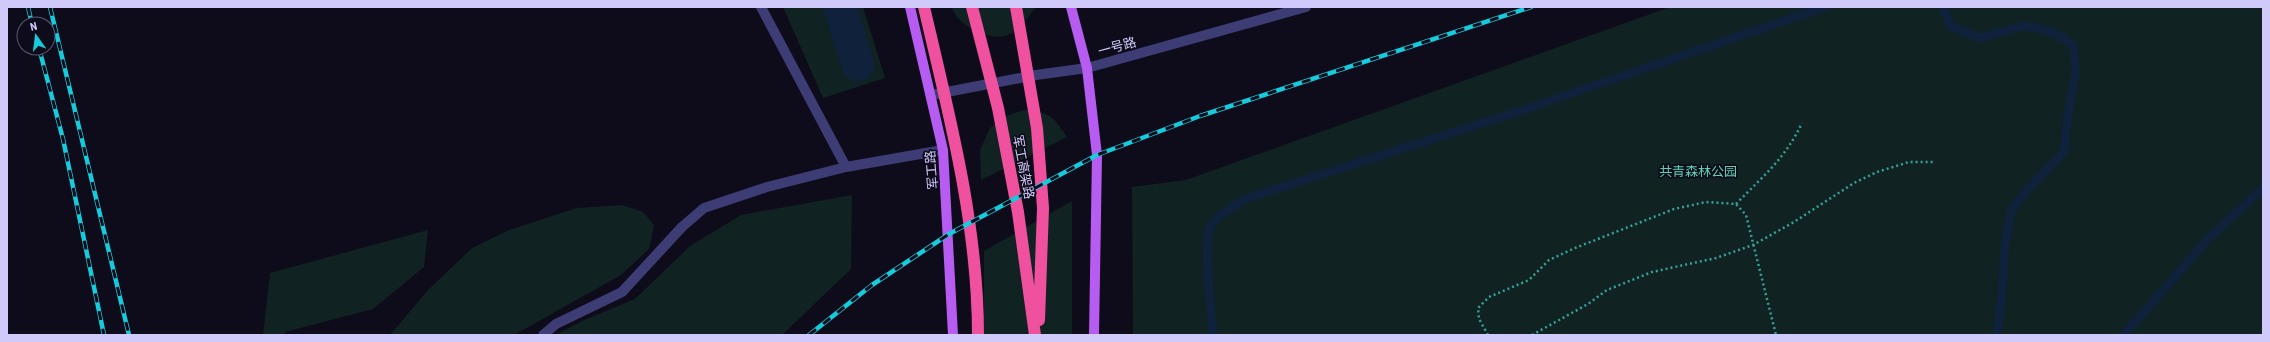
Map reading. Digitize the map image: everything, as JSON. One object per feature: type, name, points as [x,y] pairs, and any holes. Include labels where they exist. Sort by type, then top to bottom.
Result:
[{"type":"highway","points":[[924,7],[947,105],[970,227],[978,335]]},
{"type":"highway","name":"军工高架路","points":[[972,7],[998,108],[1018,212],[1035,335]]},
{"type":"highway","points":[[1016,7],[1037,128],[1043,208],[1038,335]]},
{"type":"main road","name":"军工路","points":[[910,7],[943,150],[953,335]]},
{"type":"main road","points":[[1071,7],[1087,68],[1097,155],[1094,335]]},
{"type":"street","points":[[761,7],[846,167]]},
{"type":"street","name":"一号路","points":[[931,95],[1036,75],[1087,68],[1306,7]]},
{"type":"street","points":[[543,335],[556,324],[622,292],[682,227],[704,208],[767,187],[846,167],[943,150]]},
{"type":"path","points":[[1736,204],[1776,164],[1791,145],[1802,123]]},
{"type":"path","points":[[1532,335],[1588,304],[1607,290],[1652,272],[1716,258],[1753,245],[1794,222],[1865,177],[1909,162],[1935,162]]},
{"type":"path","points":[[1487,335],[1478,319],[1478,308],[1489,297],[1529,280],[1549,260],[1674,209],[1706,202],[1736,204],[1746,215],[1776,335]]},
{"type":"green space","points":[[783,7],[863,7],[885,78],[823,98]]},
{"type":"green space","points":[[952,7],[1036,7],[1024,23],[1016,30],[1001,37],[983,34],[967,26],[955,14]]},
{"type":"green space","name":"共青森林公园","points":[[1670,7],[2263,7],[2263,335],[1133,335],[1132,187],[1186,180]]},
{"type":"green space","points":[[1024,110],[1040,112],[1050,116],[1067,137],[981,180],[980,150],[990,128],[1006,116]]},
{"type":"green space","points":[[852,195],[851,269],[782,335],[556,335],[584,320],[635,299],[690,246],[741,215]]},
{"type":"green space","points":[[1072,201],[1072,335],[984,335],[984,251]]},
{"type":"green space","points":[[622,205],[643,212],[654,225],[649,249],[621,275],[514,335],[390,335],[428,290],[472,248],[509,230],[577,208]]},
{"type":"green space","points":[[428,230],[424,267],[373,309],[285,332],[285,335],[263,335],[270,273]]},
{"type":"waterway","points":[[840,7],[858,65]]},
{"type":"waterway","points":[[1213,335],[1207,261],[1208,233],[1211,225],[1218,217],[1245,199],[1523,110],[1825,7]]},
{"type":"waterway","points":[[1943,7],[1951,26],[1980,38],[2023,26],[2039,28],[2056,34],[2073,45],[2076,72],[2068,114],[2064,152],[2026,191],[2011,211],[2005,245],[2002,294],[1997,335]]},
{"type":"waterway","points":[[2124,335],[2208,239],[2263,188]]},
{"type":"railway","points":[[28,7],[30,16]]},
{"type":"railway","points":[[50,7],[129,335]]},
{"type":"railway","points":[[809,335],[872,285],[949,234],[1097,155],[1200,116],[1531,7]]},
{"type":"railway","points":[[41,56],[63,139],[104,335]]}]
